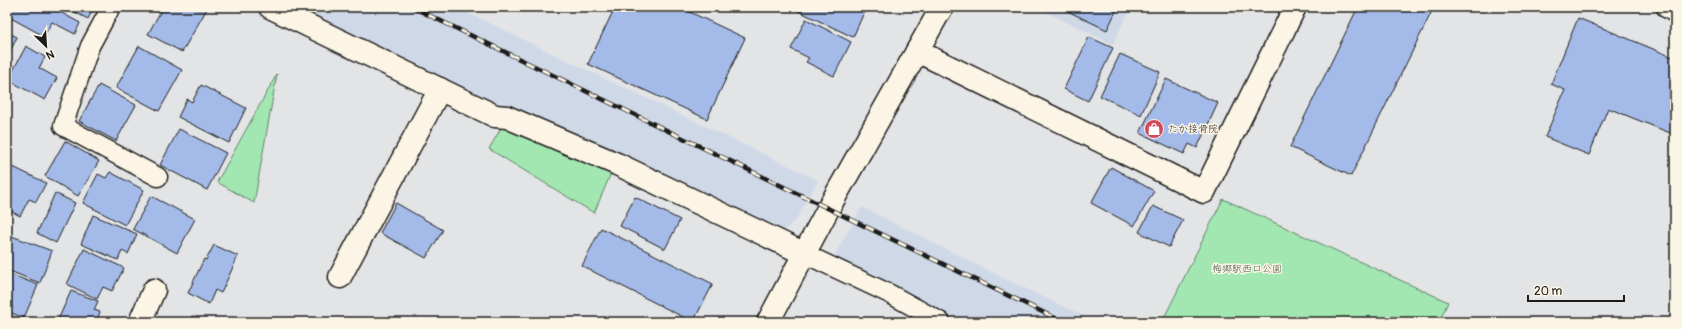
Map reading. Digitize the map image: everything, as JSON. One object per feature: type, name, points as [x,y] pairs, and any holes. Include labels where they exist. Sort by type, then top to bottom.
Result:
[{"type":"street","points":[[270,7],[495,116],[508,117],[617,164],[805,254]]},
{"type":"street","points":[[768,322],[828,209],[942,7]]},
{"type":"street","points":[[917,51],[1204,192],[1295,7]]},
{"type":"street","points":[[1668,7],[1675,10]]},
{"type":"street","points":[[340,277],[440,89]]},
{"type":"street","points":[[140,322],[154,290]]},
{"type":"lane","points":[[111,7],[90,46],[63,126],[158,177]]},
{"type":"lane","points":[[805,254],[890,294],[941,322]]},
{"type":"shaded area","points":[[292,7],[455,7],[818,180],[797,218],[780,235],[507,110]]},
{"type":"shaded area","points":[[1035,7],[1131,7],[1113,44]]},
{"type":"shaded area","points":[[862,207],[1003,278],[1096,322],[960,322],[833,258]]},
{"type":"green space","points":[[277,74],[254,203],[217,182]]},
{"type":"green space","points":[[504,123],[612,171],[594,213],[489,149]]},
{"type":"green space","name":"梅郷駅西口公園","points":[[1223,199],[1448,302],[1439,322],[1162,322]]},
{"type":"building","points":[[10,7],[51,7],[80,23],[75,34],[52,22],[44,36],[7,16]]},
{"type":"building","points":[[65,7],[94,7],[88,19]]},
{"type":"building","points":[[163,7],[208,7],[182,52],[148,34]]},
{"type":"building","points":[[615,7],[679,7],[745,38],[707,119],[588,64]]},
{"type":"building","points":[[790,7],[863,7],[866,8],[853,37]]},
{"type":"building","points":[[1059,7],[1118,7],[1107,30]]},
{"type":"building","points":[[1358,7],[1434,7],[1351,176],[1290,147]]},
{"type":"building","points":[[1578,18],[1675,58],[1675,135],[1608,108],[1589,155],[1545,137],[1565,90],[1551,84]]},
{"type":"building","points":[[806,19],[851,42],[834,76],[806,62],[809,58],[791,49]]},
{"type":"building","points":[[7,32],[17,37],[7,58]]},
{"type":"building","points":[[1089,37],[1113,48],[1088,101],[1064,89]]},
{"type":"building","points":[[26,46],[45,57],[39,68],[57,78],[45,100],[8,80]]},
{"type":"building","points":[[139,46],[182,70],[159,111],[116,88]]},
{"type":"building","points":[[1120,54],[1160,72],[1141,115],[1100,96]]},
{"type":"building","points":[[1166,79],[1218,103],[1197,148],[1189,144],[1184,154],[1140,133]]},
{"type":"building","points":[[99,85],[136,105],[116,141],[79,121]]},
{"type":"building","points":[[201,85],[246,108],[229,143],[178,117],[187,99],[192,102]]},
{"type":"building","points":[[179,129],[226,153],[207,190],[160,165]]},
{"type":"building","points":[[65,141],[99,161],[78,196],[45,176]]},
{"type":"building","points":[[13,167],[46,183],[36,202],[29,199],[20,216],[7,209],[7,180]]},
{"type":"building","points":[[1111,167],[1154,191],[1134,226],[1091,203]]},
{"type":"building","points":[[110,172],[144,190],[125,225],[83,203],[98,174],[106,178]]},
{"type":"building","points":[[55,193],[75,203],[56,243],[37,233]]},
{"type":"building","points":[[151,196],[195,219],[177,253],[133,229]]},
{"type":"building","points":[[635,197],[680,220],[665,249],[620,226]]},
{"type":"building","points":[[396,203],[443,230],[426,258],[380,233]]},
{"type":"building","points":[[1153,206],[1183,220],[1169,247],[1139,232]]},
{"type":"building","points":[[93,215],[137,234],[128,254],[122,251],[118,260],[81,244]]},
{"type":"building","points":[[601,228],[713,284],[693,322],[582,266]]},
{"type":"building","points":[[9,235],[52,251],[40,283],[7,270],[7,241]]},
{"type":"building","points":[[214,245],[238,256],[221,293],[215,290],[209,304],[188,293],[204,259],[206,260]]},
{"type":"building","points":[[84,249],[124,268],[112,291],[103,287],[97,299],[67,284]]},
{"type":"building","points":[[7,273],[38,285],[24,318],[7,311]]},
{"type":"building","points":[[71,291],[98,301],[94,310],[100,312],[97,320],[101,322],[57,322]]},
{"type":"building","points":[[7,314],[23,322],[7,322]]},
{"type":"building","points":[[192,316],[206,322],[189,322]]},
{"type":"railway","points":[[412,7],[1063,322]]},
{"type":"place","name":"たか接骨院","points":[[1154,129]]}]
